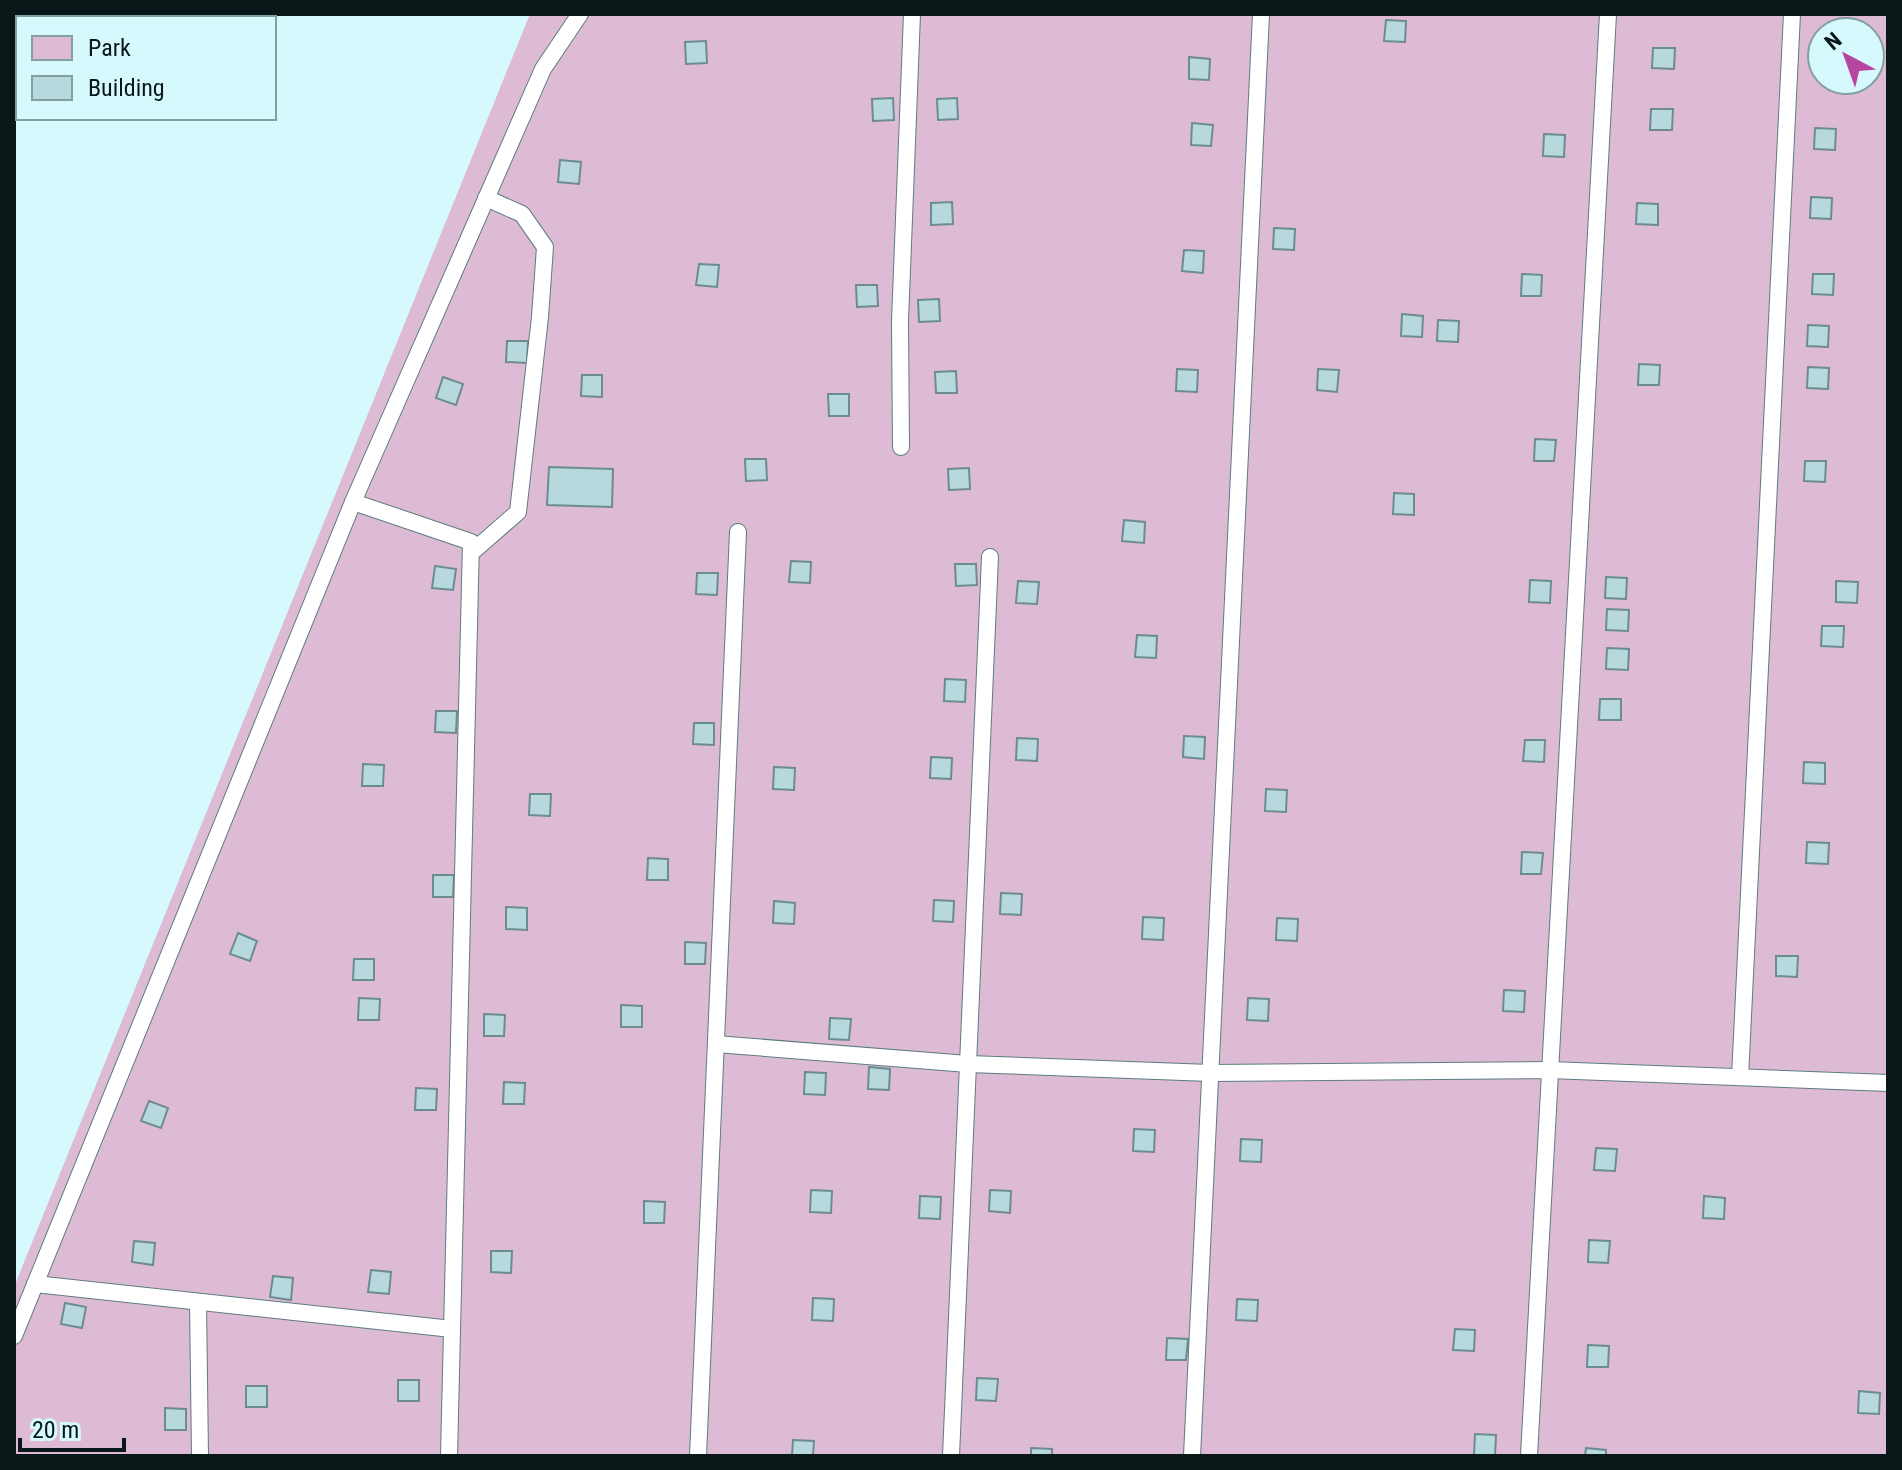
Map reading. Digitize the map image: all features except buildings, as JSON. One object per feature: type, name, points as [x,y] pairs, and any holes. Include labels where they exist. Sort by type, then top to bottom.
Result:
[{"type":"lane","points":[[14,1336],[353,502],[543,69],[580,14]]},
{"type":"lane","points":[[901,447],[900,321],[912,14]]},
{"type":"lane","points":[[1192,1456],[1261,14]]},
{"type":"lane","points":[[1529,1456],[1608,14]]},
{"type":"lane","points":[[1740,1077],[1792,14]]},
{"type":"lane","points":[[471,553],[518,512],[545,247],[522,214],[486,198]]},
{"type":"lane","points":[[353,502],[471,542],[449,1456]]},
{"type":"lane","points":[[698,1456],[738,532]]},
{"type":"lane","points":[[951,1456],[990,557]]},
{"type":"lane","points":[[716,1044],[968,1064],[1210,1073],[1549,1070],[1888,1083]]},
{"type":"lane","points":[[35,1284],[452,1329]]},
{"type":"lane","points":[[198,1302],[200,1456]]},
{"type":"green space","points":[[530,14],[1888,14],[1888,1456],[14,1456],[14,1287]]}]
